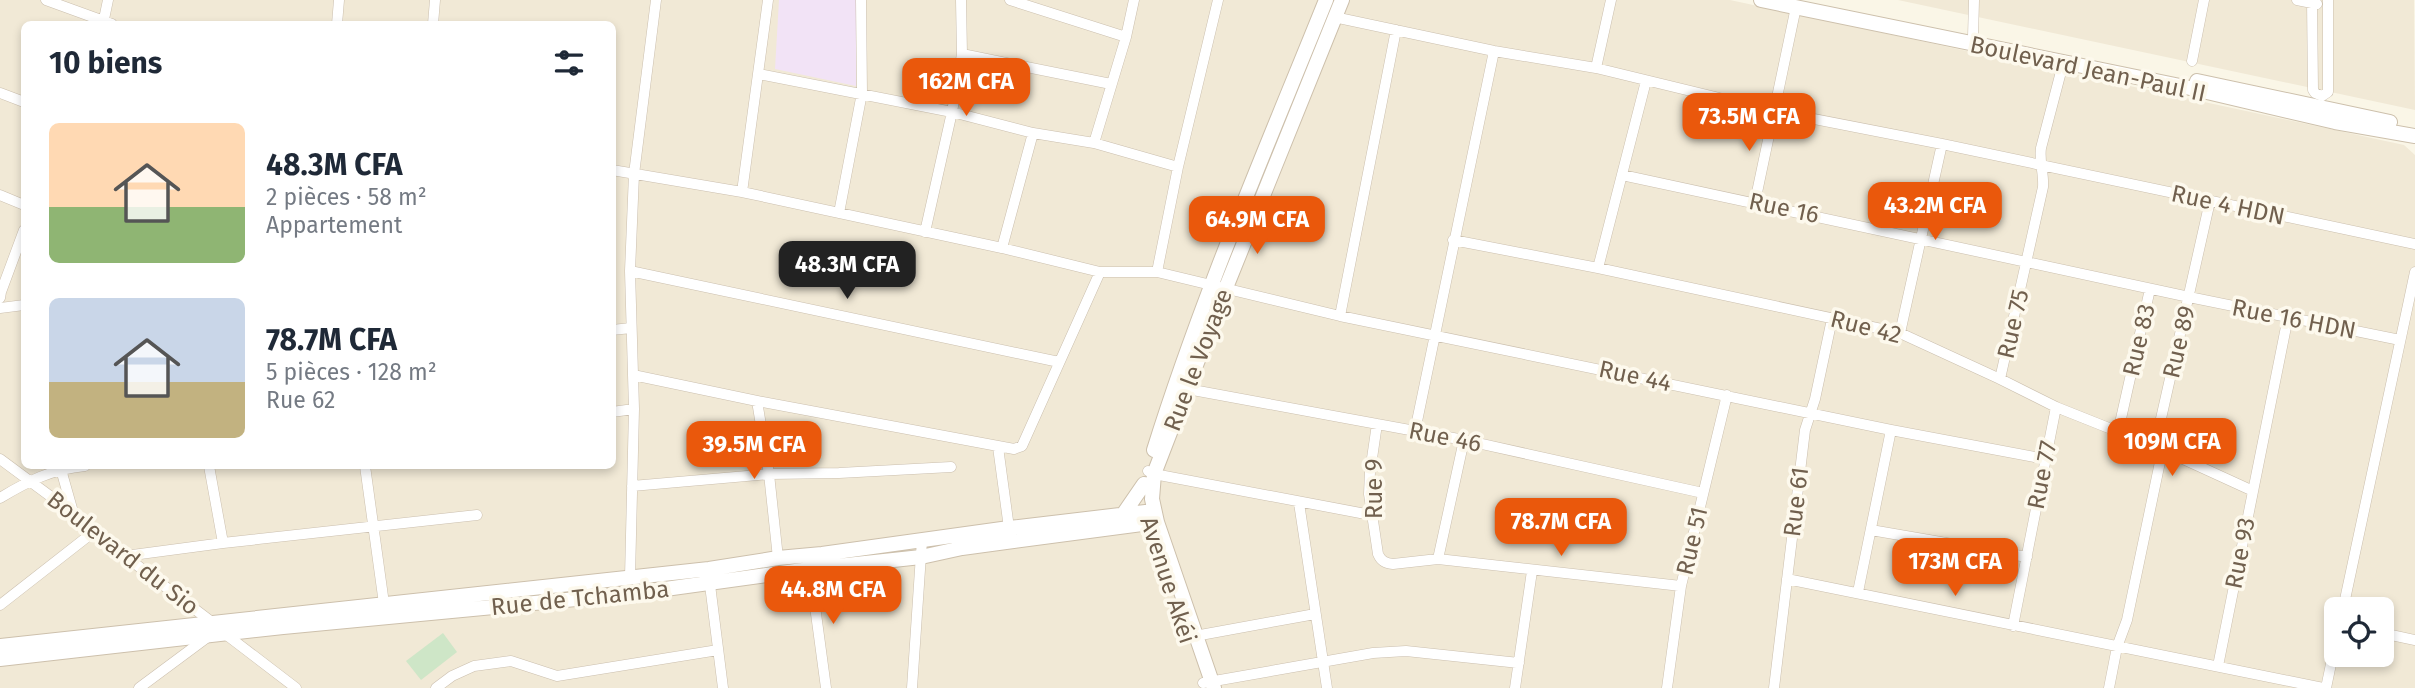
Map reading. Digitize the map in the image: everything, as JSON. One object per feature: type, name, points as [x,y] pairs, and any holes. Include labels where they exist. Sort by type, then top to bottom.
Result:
[{"type":"main road","points":[[1219,287],[1326,0]]},
{"type":"main road","name":"Rue le Voyage","points":[[1149,476],[1219,287],[1342,0]]},
{"type":"main road","name":"Boulevard Jean-Paul II","points":[[1762,0],[1796,4],[2188,79],[2415,128]]},
{"type":"main road","name":"Boulevard Jean-Paul II","points":[[1796,4],[2063,64],[2415,136]]},
{"type":"main road","points":[[1122,516],[1149,476]]},
{"type":"main road","name":"Avenue Akéi","points":[[1149,476],[1151,517],[1209,685]]},
{"type":"main road","name":"Rue de Tchamba","points":[[0,646],[211,629],[385,611],[629,594],[778,558],[1009,528],[1122,516],[1151,517]]},
{"type":"main road","points":[[1151,517],[1195,636],[1209,685]]},
{"type":"main road","name":"Rue de Tchamba","points":[[0,659],[211,629],[226,634],[630,577],[709,576],[921,557],[1151,517]]},
{"type":"street","points":[[46,0],[98,21]]},
{"type":"street","points":[[106,21],[108,0]]},
{"type":"street","points":[[337,21],[339,0]]},
{"type":"street","points":[[433,21],[435,0]]},
{"type":"street","points":[[630,577],[634,409],[630,271],[634,174],[656,0]]},
{"type":"street","points":[[742,192],[768,0]]},
{"type":"street","points":[[839,213],[862,93],[861,0]]},
{"type":"street","points":[[925,232],[962,54],[961,0]]},
{"type":"street","points":[[1010,0],[1126,37]]},
{"type":"street","points":[[1094,143],[1126,37],[1133,0]]},
{"type":"street","points":[[1157,272],[1178,167],[1218,0]]},
{"type":"street","points":[[1596,68],[1611,0]]},
{"type":"street","points":[[1973,37],[1974,0]]},
{"type":"street","points":[[2192,61],[2204,0]]},
{"type":"street","points":[[2297,0],[2328,2],[2328,92],[2322,96],[2313,90],[2312,2]]},
{"type":"street","points":[[1755,202],[1796,4]]},
{"type":"street","name":"Rue 4 HDN","points":[[1335,18],[1494,51],[1596,68],[1773,111],[2415,244]]},
{"type":"street","points":[[1340,316],[1396,30]]},
{"type":"street","points":[[1415,431],[1494,51]]},
{"type":"street","points":[[962,54],[1111,84]]},
{"type":"street","name":"Rue 75","points":[[2000,379],[2043,187],[2042,148],[2063,64]]},
{"type":"street","points":[[759,74],[951,112],[1033,133],[1094,143],[1178,167]]},
{"type":"street","points":[[1598,268],[1646,81]]},
{"type":"street","points":[[0,93],[21,101]]},
{"type":"street","points":[[1002,248],[1033,133]]},
{"type":"street","points":[[1899,333],[1942,144]]},
{"type":"street","name":"Rue 44","points":[[616,171],[742,192],[1100,272],[1157,272],[1340,316],[1891,430],[2045,459]]},
{"type":"street","name":"Rue 16","points":[[1622,175],[2150,289]]},
{"type":"street","points":[[0,195],[21,204]]},
{"type":"street","name":"Rue 89","points":[[2109,688],[2117,647],[2127,620],[2160,462],[2160,423],[2210,201]]},
{"type":"street","points":[[0,298],[0,291],[21,238]]},
{"type":"street","name":"Rue 42","points":[[1453,240],[1598,268],[1899,333],[2056,407],[2159,448],[2253,491]]},
{"type":"street","points":[[630,271],[1059,362]]},
{"type":"street","points":[[633,375],[1014,449],[1022,446],[1100,272]]},
{"type":"street","points":[[2346,597],[2415,272]]},
{"type":"street","name":"Rue 16 HDN","points":[[2150,289],[2400,340]]},
{"type":"street","name":"Rue 83","points":[[2119,432],[2150,289]]},
{"type":"street","points":[[0,308],[21,305]]},
{"type":"street","name":"Rue 93","points":[[2218,666],[2288,317]]},
{"type":"street","name":"Rue 61","points":[[1774,688],[1805,430],[1815,399],[1832,319]]},
{"type":"street","points":[[616,330],[631,328]]},
{"type":"street","name":"Rue 46","points":[[1180,387],[1464,440],[1703,493]]},
{"type":"street","name":"Rue 51","points":[[1667,688],[1681,586],[1727,395]]},
{"type":"street","points":[[757,401],[769,474],[778,558]]},
{"type":"street","name":"Rue 77","points":[[2013,626],[2056,407]]},
{"type":"street","points":[[616,411],[634,409]]},
{"type":"street","name":"Rue 9","points":[[1377,424],[1370,472],[1371,515],[1378,554],[1381,559],[1393,564],[1438,559]]},
{"type":"street","points":[[1858,592],[1891,430]]},
{"type":"street","points":[[1464,440],[1438,559],[1681,586]]},
{"type":"street","points":[[998,447],[1009,528]]},
{"type":"street","name":"Boulevard du Sio","points":[[0,459],[96,530],[211,629]]},
{"type":"street","points":[[632,486],[769,474],[951,467]]},
{"type":"street","points":[[0,498],[28,480],[55,469]]},
{"type":"street","points":[[61,469],[73,513]]},
{"type":"street","points":[[210,469],[223,543]]},
{"type":"street","points":[[365,469],[385,611]]},
{"type":"street","points":[[1149,476],[1371,515]]},
{"type":"street","points":[[1299,503],[1326,688]]},
{"type":"street","points":[[125,556],[477,515]]},
{"type":"street","points":[[0,605],[96,530]]},
{"type":"street","points":[[1871,530],[2027,556]]},
{"type":"street","points":[[912,688],[922,540]]},
{"type":"street","points":[[810,569],[826,688]]},
{"type":"street","points":[[1515,688],[1532,571]]},
{"type":"street","points":[[709,576],[723,688]]},
{"type":"street","points":[[1787,579],[2325,688],[2330,667]]},
{"type":"street","points":[[1195,636],[1315,614]]},
{"type":"street","points":[[139,688],[211,629]]},
{"type":"street","points":[[226,634],[291,687]]},
{"type":"street","points":[[2394,635],[2415,640]]},
{"type":"street","points":[[436,688],[452,676],[474,666],[511,661],[557,676],[718,650]]},
{"type":"street","points":[[1209,685],[1374,653],[1406,651],[1519,663]]},
{"type":"shaded area","points":[[0,0],[1730,0],[2404,145],[2415,155],[2415,688],[0,688]]},
{"type":"shaded area","points":[[779,0],[857,0],[856,86],[775,69]]},
{"type":"shaded area","points":[[1898,0],[2414,0],[2415,110]]},
{"type":"green space","points":[[443,633],[457,652],[421,680],[406,661]]}]
